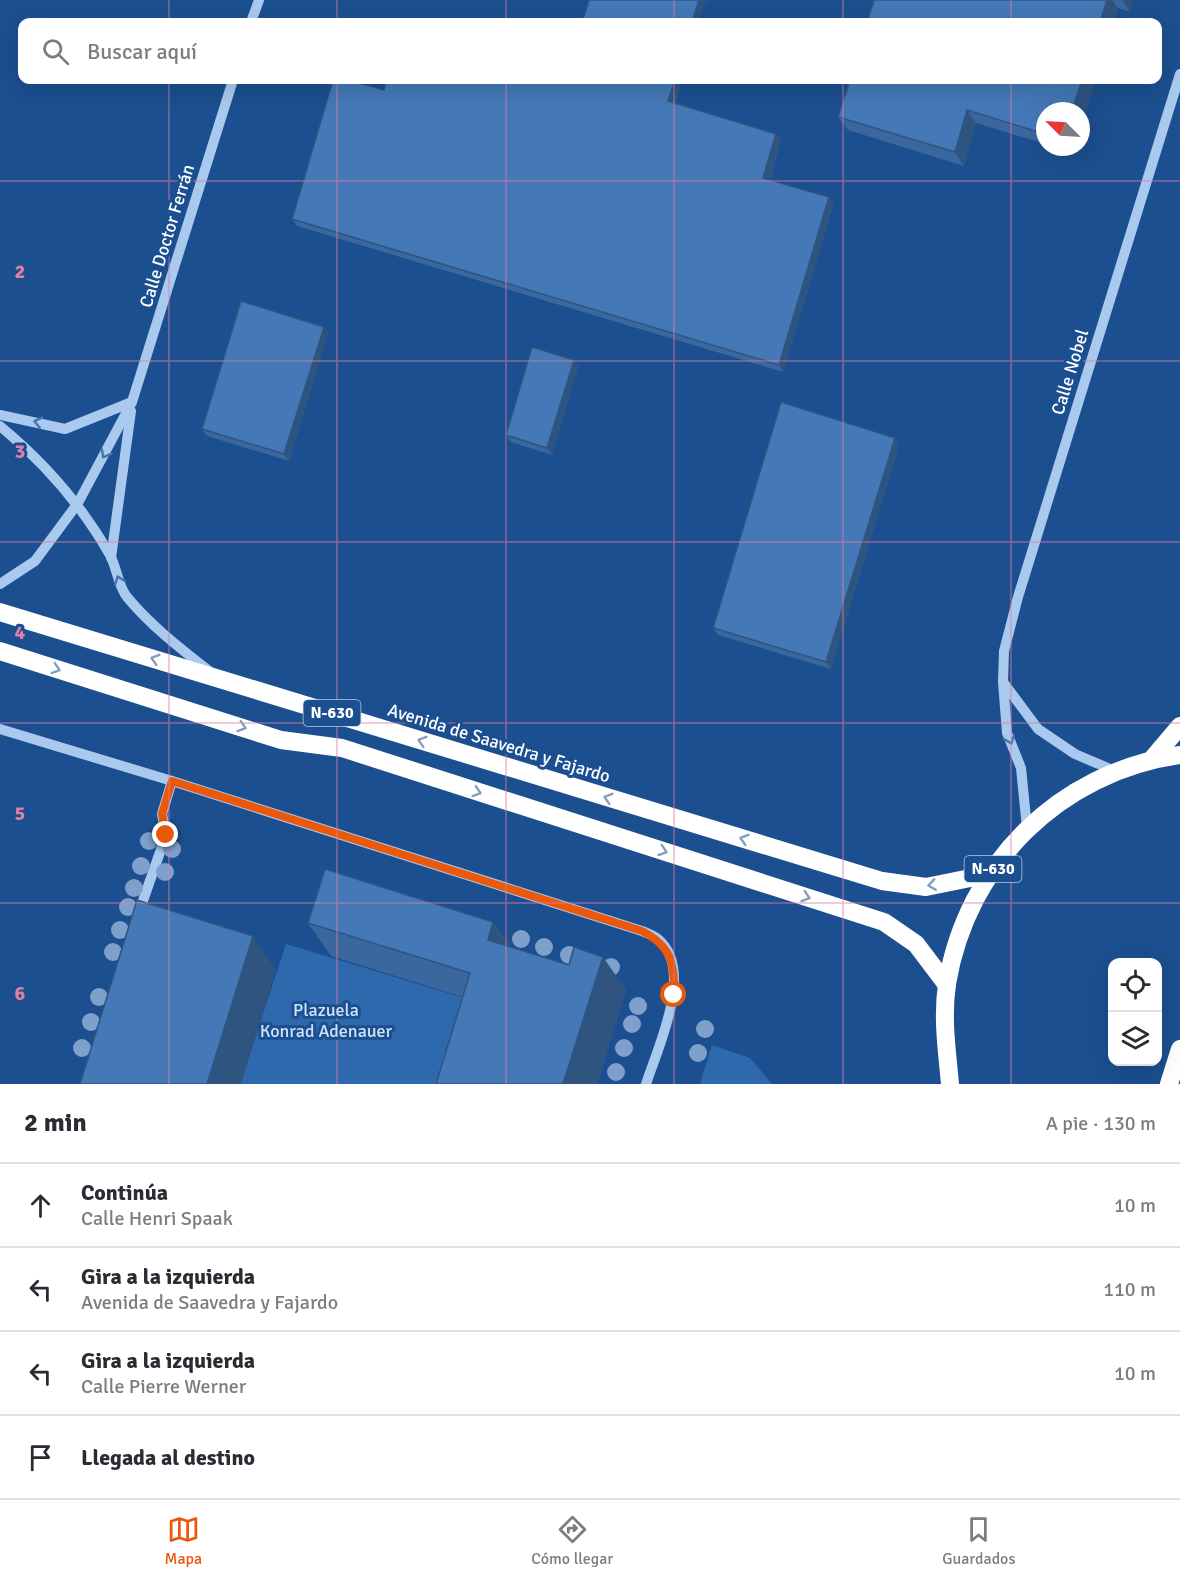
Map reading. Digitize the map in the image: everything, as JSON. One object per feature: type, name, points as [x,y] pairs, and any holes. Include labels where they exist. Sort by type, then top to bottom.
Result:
[{"type":"highway","name":"Avenida de Saavedra y Fajardo","points":[[0,612],[882,882],[926,887],[990,874]]},
{"type":"highway","name":"N-630","points":[[0,651],[281,740],[342,748],[884,922],[916,944],[947,985]]},
{"type":"highway","points":[[1152,759],[1180,726]]},
{"type":"highway","name":"N-630","points":[[950,1084],[944,1026],[947,985],[956,945],[970,908],[990,874],[1027,828],[1074,791],[1115,771],[1152,759],[1180,755]]},
{"type":"highway","points":[[1169,1084],[1180,1049]]},
{"type":"street","points":[[252,18],[258,0]]},
{"type":"street","name":"Calle Nobel","points":[[1027,828],[1021,768],[1007,733],[1003,682],[1004,651],[1018,597],[1180,74]]},
{"type":"street","name":"Calle Doctor Ferrán","points":[[111,558],[132,402],[232,84]]},
{"type":"street","points":[[0,415],[65,429],[132,402]]},
{"type":"street","name":"Calle Doctor Ferrán","points":[[0,584],[34,561],[78,503],[132,402]]},
{"type":"street","points":[[0,426],[34,454],[78,503]]},
{"type":"street","name":"Calle Doctor Ferrán","points":[[78,503],[111,558],[125,595],[160,632],[219,679]]},
{"type":"street","points":[[1003,682],[1038,729],[1075,754],[1115,771]]},
{"type":"street","points":[[0,729],[172,781],[642,931],[659,940],[675,972],[674,995],[646,1084]]},
{"type":"street","points":[[134,930],[166,835],[162,814],[172,781]]},
{"type":"green space","name":"Plazuela Konrad Adenauer","points":[[286,944],[494,1007],[470,1084],[240,1084]]},
{"type":"green space","points":[[712,1045],[750,1058],[772,1084],[700,1084]]},
{"type":"building","points":[[589,0],[699,0],[693,18],[583,18]]},
{"type":"building","points":[[874,0],[1107,0],[1101,18],[868,18]]},
{"type":"building","points":[[332,84],[363,84],[384,90],[386,84],[674,84],[668,101],[776,134],[763,178],[829,197],[779,365],[292,219]]},
{"type":"building","points":[[849,84],[1081,84],[1075,102],[1036,102],[1036,131],[967,110],[955,152],[838,117]]},
{"type":"building","points":[[241,301],[324,327],[284,454],[202,429]]},
{"type":"building","points":[[532,347],[574,360],[547,448],[506,435]]},
{"type":"building","points":[[781,402],[895,438],[826,662],[713,628]]},
{"type":"building","points":[[325,869],[493,922],[488,940],[569,965],[574,947],[603,957],[563,1084],[436,1084],[470,973],[308,923]]},
{"type":"building","points":[[137,900],[253,936],[207,1084],[80,1084]]},
{"type":"route","points":[[166,835],[162,814],[172,781],[642,931],[659,940],[667,952],[675,972],[674,995]]}]
